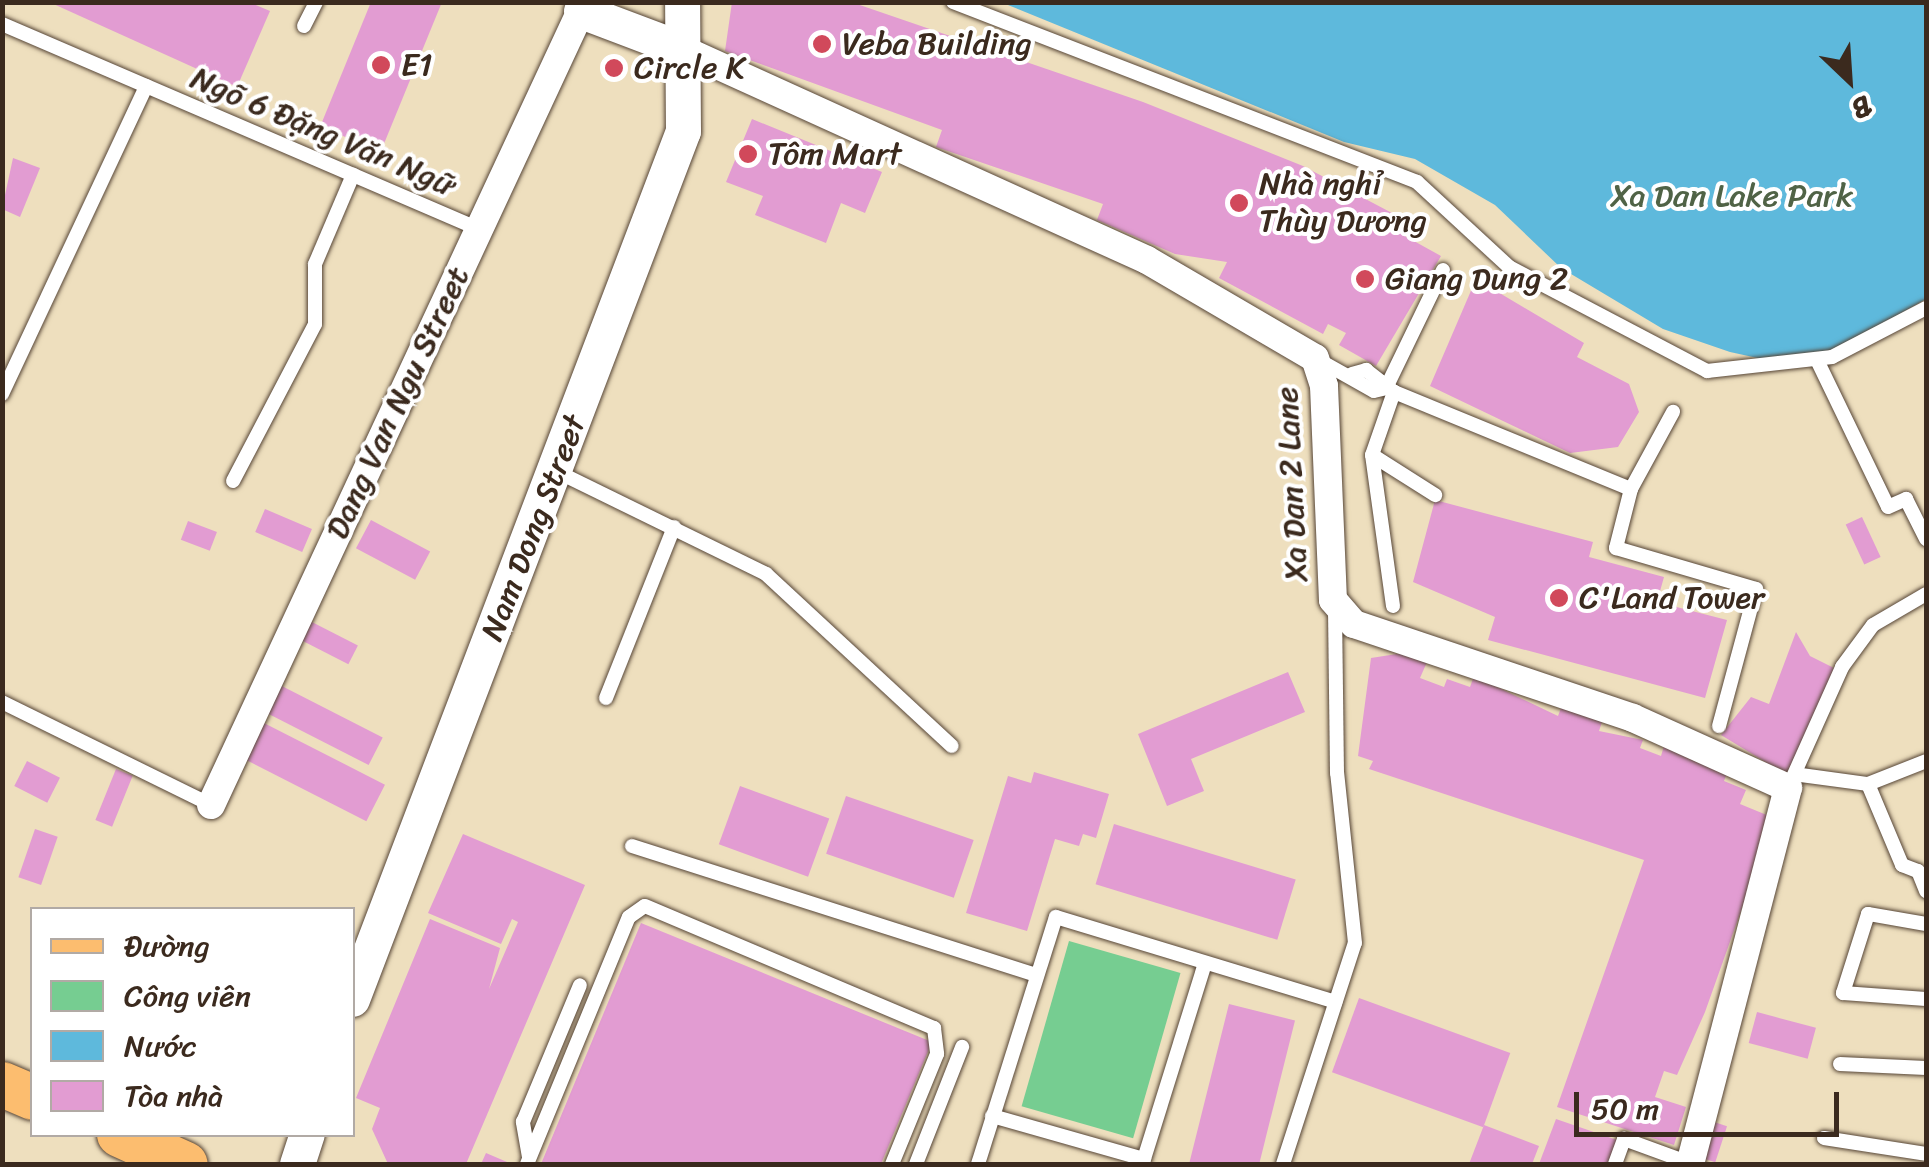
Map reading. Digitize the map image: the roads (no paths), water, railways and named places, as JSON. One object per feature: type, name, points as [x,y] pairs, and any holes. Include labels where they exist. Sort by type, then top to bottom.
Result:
[{"type":"main road","points":[[2,1084],[30,1096]]},
{"type":"main road","points":[[130,1137],[183,1151]]},
{"type":"street","points":[[583,7],[684,50],[682,2]]},
{"type":"street","name":"Dang Van Ngu Street","points":[[212,805],[583,7]]},
{"type":"street","name":"Xa Dan 2 Lane","points":[[684,50],[1147,260],[1315,358],[1324,386],[1335,606],[1368,630],[1633,718],[1795,781]]},
{"type":"street","name":"Nam Dong Street","points":[[355,991],[556,472],[682,131],[684,50]]},
{"type":"street","points":[[1689,1164],[1795,781]]},
{"type":"street","points":[[297,1164],[305,1137]]},
{"type":"lane","points":[[304,26],[316,2]]},
{"type":"lane","points":[[953,2],[1417,182],[1510,267],[1693,365],[1732,375],[1817,360],[1923,316]]},
{"type":"lane","name":"Ngõ 6 Đặng Văn Ngữ","points":[[2,24],[479,229]]},
{"type":"lane","points":[[2,394],[146,86]]},
{"type":"lane","points":[[233,481],[314,324],[315,264],[353,176]]},
{"type":"lane","points":[[1392,606],[1372,456],[1390,390],[1443,270]]},
{"type":"lane","points":[[1315,358],[1352,374],[1366,370],[1390,390],[1631,489]]},
{"type":"lane","points":[[1817,360],[1888,507],[1906,499],[1926,538]]},
{"type":"lane","points":[[1673,412],[1631,489],[1616,548],[1756,590],[1719,726]]},
{"type":"lane","points":[[1372,456],[1435,495]]},
{"type":"lane","points":[[556,472],[674,527],[797,597],[952,746]]},
{"type":"lane","points":[[606,698],[674,527]]},
{"type":"lane","points":[[1926,594],[1873,626],[1842,667],[1795,781],[1868,784],[1926,761]]},
{"type":"lane","points":[[1283,1164],[1354,943],[1337,773],[1335,606]]},
{"type":"lane","points":[[2,702],[212,805]]},
{"type":"lane","points":[[1868,784],[1902,865],[1918,870],[1926,891]]},
{"type":"lane","points":[[632,846],[1037,975]]},
{"type":"lane","points":[[528,1162],[629,917],[645,906],[934,1028],[937,1054],[892,1164]]},
{"type":"lane","points":[[1926,924],[1868,914],[1843,993],[1926,999]]},
{"type":"lane","points":[[978,1164],[1056,917],[1335,1002]]},
{"type":"lane","points":[[992,1116],[1144,1159],[1204,962]]},
{"type":"lane","points":[[528,1162],[523,1122],[580,985]]},
{"type":"lane","points":[[916,1164],[962,1047]]},
{"type":"lane","points":[[1840,1064],[1926,1068]]},
{"type":"lane","points":[[1824,1138],[1926,1154]]},
{"type":"lane","points":[[1615,1164],[1624,1139],[1689,1164]]},
{"type":"water","name":"Xa Dan Lake Park","points":[[1003,3],[1926,3],[1926,299],[1835,351],[1776,362],[1730,352],[1663,329],[1561,268],[1495,205],[1415,159],[1344,142]]},
{"type":"place","name":"Veba Building","points":[[822,44]]},
{"type":"place","name":"E1","points":[[381,65]]},
{"type":"place","name":"Circle K","points":[[614,68]]},
{"type":"place","name":"Tôm Mart","points":[[748,154]]},
{"type":"place","name":"Nhà nghỉ Thùy Dương","points":[[1239,203]]},
{"type":"place","name":"Giang Dung 2","points":[[1365,279]]},
{"type":"place","name":"C'Land Tower","points":[[1559,598]]}]
